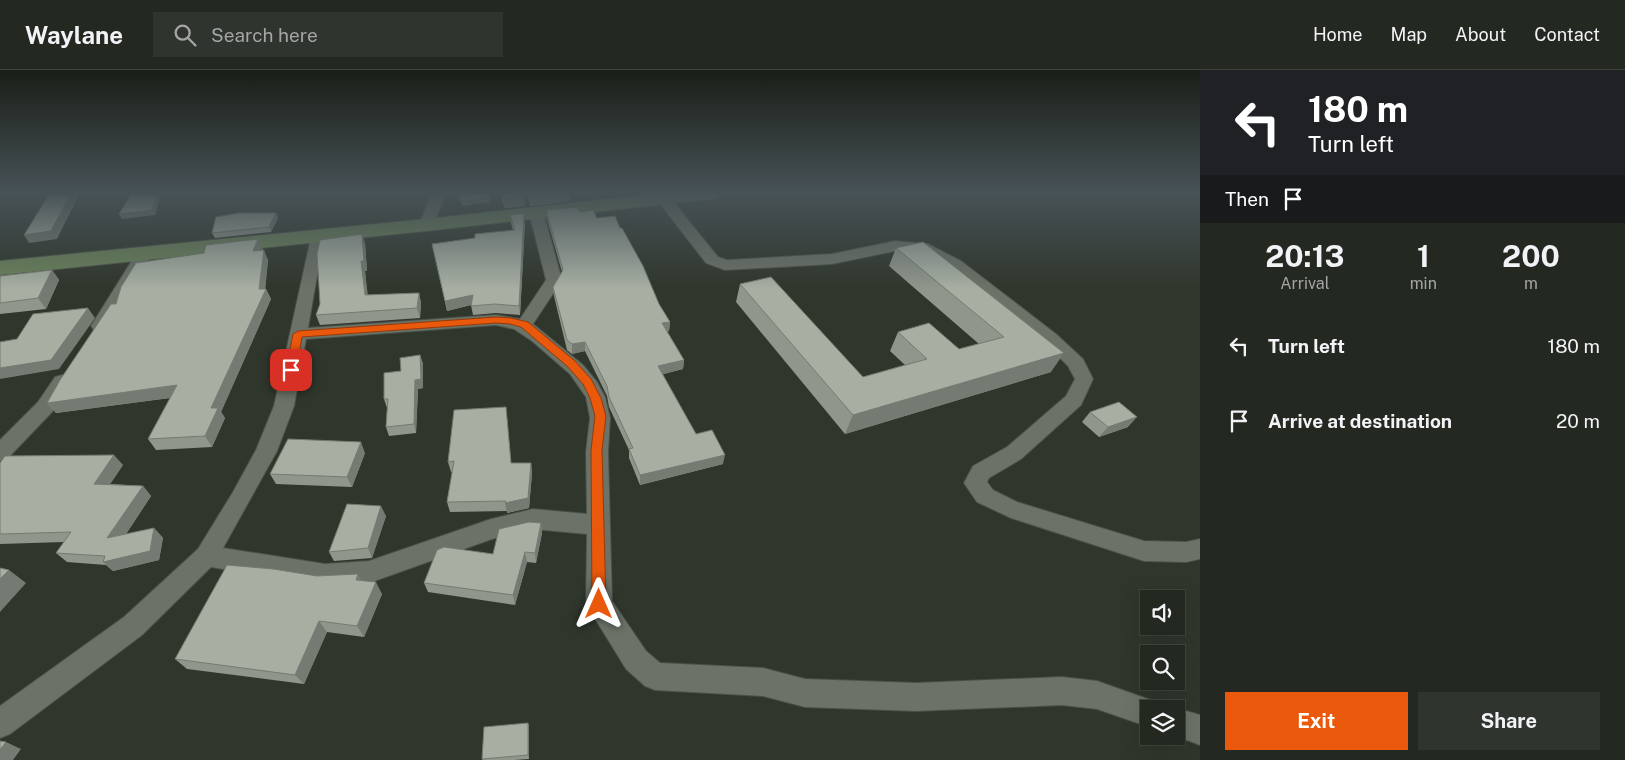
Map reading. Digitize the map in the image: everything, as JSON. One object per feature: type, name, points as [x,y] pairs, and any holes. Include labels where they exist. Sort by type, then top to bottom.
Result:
[{"type":"main road","points":[[0,268],[424,225]]},
{"type":"street","points":[[524,325],[554,280],[539,225]]},
{"type":"street","points":[[684,225],[712,260],[726,264],[832,259],[895,246],[923,247],[955,264],[1050,338],[1076,363],[1084,379],[1074,400],[1014,453],[981,472],[975,482],[985,496],[1010,509],[1144,551],[1186,552],[1200,548]]},
{"type":"street","points":[[0,724],[133,626],[206,556],[241,498],[266,451],[284,406],[316,236]]},
{"type":"street","points":[[92,337],[144,254]]},
{"type":"street","points":[[298,334],[496,320],[511,321],[524,325],[571,364],[587,382],[595,398],[600,416],[596,450],[599,524],[599,604],[636,660],[655,676],[763,682],[805,693],[916,697],[1062,691],[1097,695],[1140,710]]},
{"type":"street","points":[[0,453],[46,407],[72,368]]},
{"type":"street","points":[[206,556],[325,575],[369,572],[491,529],[532,519],[599,524]]},
{"type":"street","points":[[1185,725],[1200,730]]},
{"type":"building","points":[[30,225],[54,225],[51,231],[24,235]]},
{"type":"building","points":[[214,225],[270,225],[269,227],[212,233]]},
{"type":"building","points":[[513,225],[523,225],[519,306],[495,304],[471,306],[473,295],[445,301],[432,244],[475,238],[475,234],[515,230]]},
{"type":"building","points":[[550,225],[619,225],[622,228],[643,266],[659,304],[670,322],[662,323],[684,360],[658,366],[696,434],[712,430],[725,455],[640,475],[629,449],[633,448],[609,397],[607,386],[585,342],[572,344],[567,340],[553,287],[563,270]]},
{"type":"building","points":[[362,234],[364,261],[361,261],[365,295],[419,293],[417,308],[316,315],[320,304],[317,254],[320,240]]},
{"type":"building","points":[[258,239],[253,251],[264,250],[259,289],[266,289],[211,408],[218,408],[205,436],[148,439],[177,385],[47,403],[60,380],[111,304],[116,304],[121,287],[136,263],[204,253],[206,245]]},
{"type":"building","points":[[923,242],[1064,353],[853,415],[740,284],[771,277],[863,377],[927,359],[898,332],[929,323],[959,349],[1004,337],[896,248]]},
{"type":"building","points":[[52,270],[38,298],[0,303],[0,276]]},
{"type":"building","points":[[88,308],[51,360],[0,368],[0,342],[17,339],[33,314]]},
{"type":"building","points":[[420,355],[421,379],[415,380],[414,424],[386,427],[388,399],[384,399],[384,373],[401,371],[400,358]]},
{"type":"building","points":[[1119,402],[1137,417],[1108,427],[1090,412]]},
{"type":"building","points":[[506,407],[511,463],[531,463],[528,498],[505,503],[506,501],[447,502],[454,461],[448,462],[454,410]]},
{"type":"building","points":[[288,439],[361,442],[347,477],[270,474]]},
{"type":"building","points":[[114,455],[94,484],[143,486],[107,538],[154,528],[150,551],[103,562],[105,556],[56,553],[71,532],[0,534],[0,463],[5,456]]},
{"type":"building","points":[[347,504],[381,506],[368,548],[329,552]]},
{"type":"building","points":[[529,522],[541,523],[535,553],[525,552],[513,595],[424,583],[437,550],[444,547],[493,554],[499,529]]},
{"type":"building","points":[[227,565],[273,569],[317,576],[358,574],[356,580],[376,582],[357,626],[319,621],[295,675],[175,659]]},
{"type":"building","points":[[0,568],[9,570],[0,579]]},
{"type":"building","points":[[528,723],[528,755],[482,759],[484,727]]},
{"type":"building","points":[[0,741],[6,742],[0,750]]},
{"type":"route","points":[[291,370],[298,334],[496,320],[511,321],[524,325],[571,364],[587,382],[595,398],[600,416],[600,432],[596,450],[599,524],[599,604]]}]
